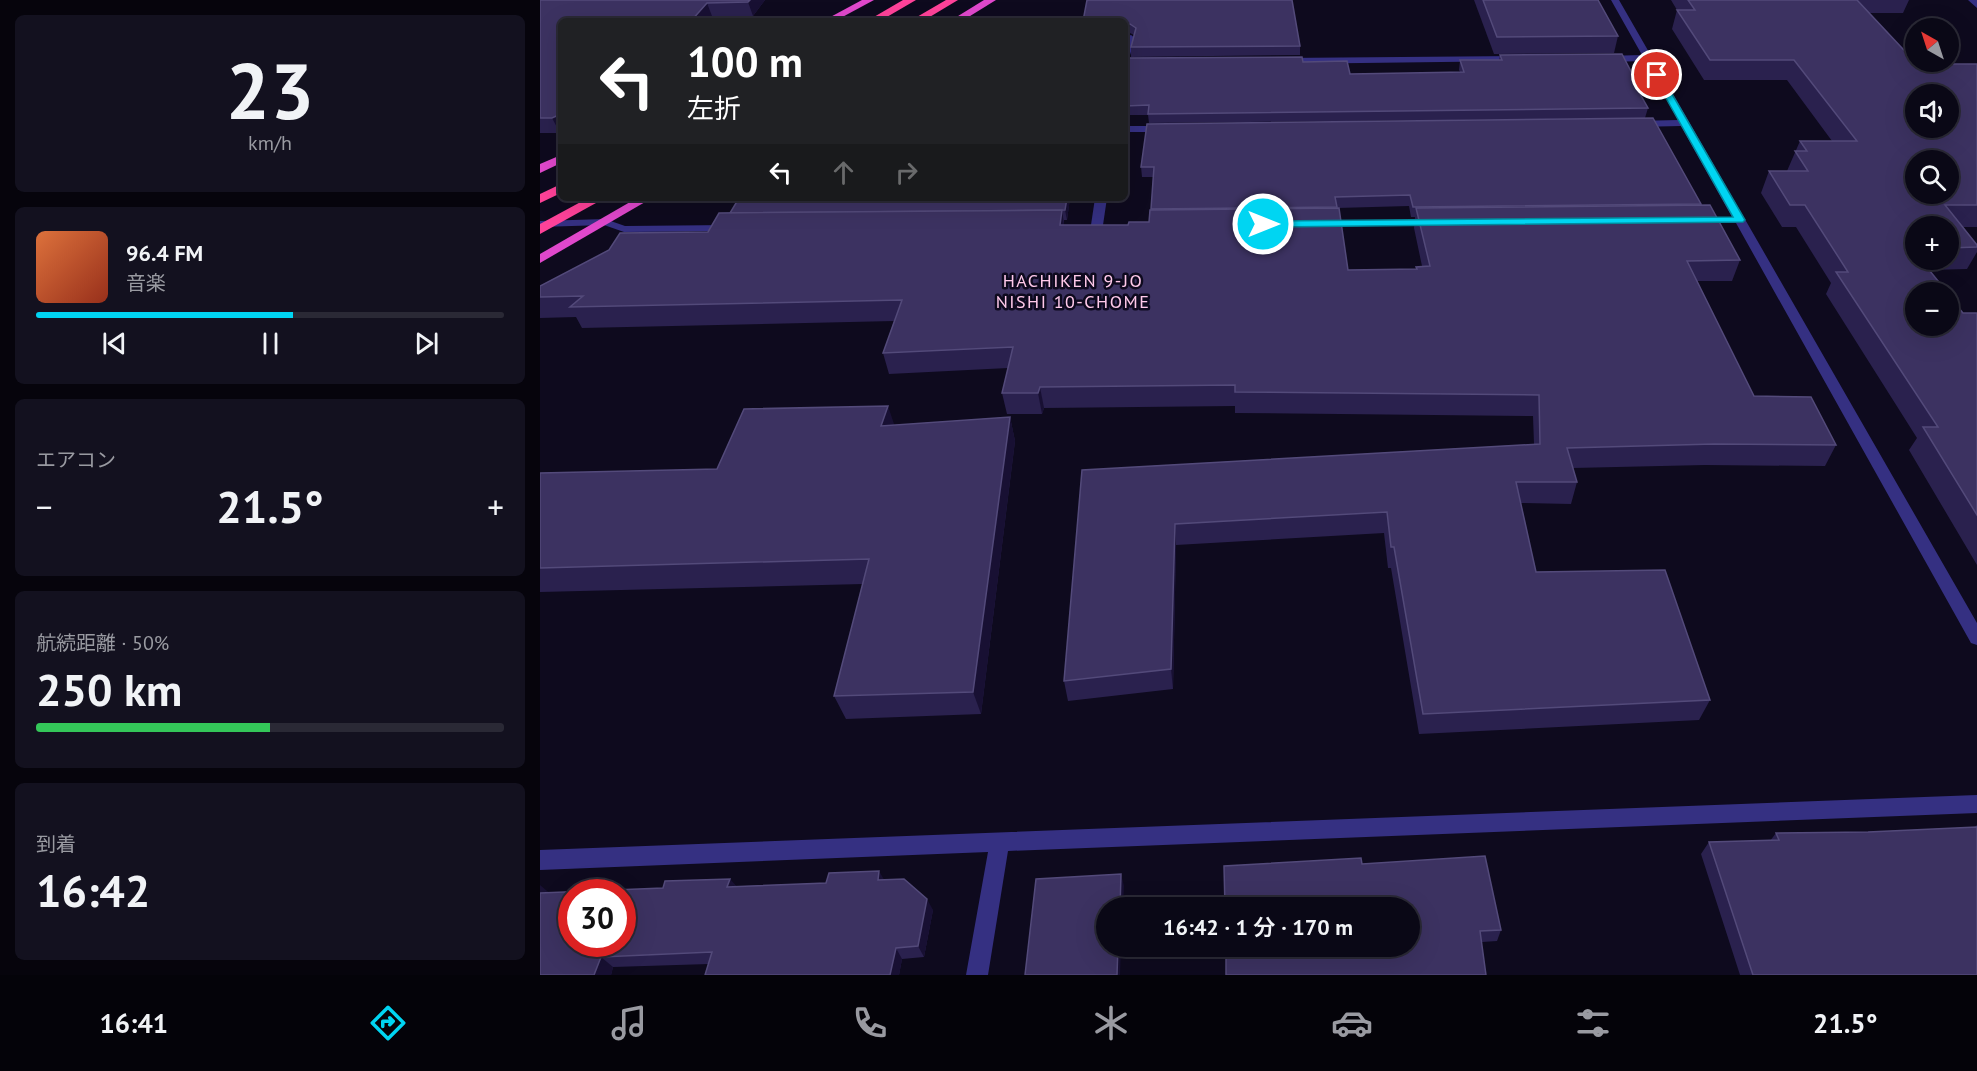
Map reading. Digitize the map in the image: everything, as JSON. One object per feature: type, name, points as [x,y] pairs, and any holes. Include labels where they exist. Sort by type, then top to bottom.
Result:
[{"type":"highway","points":[[834,18],[868,0]]},
{"type":"highway","points":[[878,18],[911,0]]},
{"type":"highway","points":[[920,18],[953,0]]},
{"type":"highway","points":[[959,18],[991,0]]},
{"type":"highway","points":[[540,169],[558,160]]},
{"type":"highway","points":[[540,199],[558,190]]},
{"type":"highway","points":[[540,230],[593,201]]},
{"type":"highway","points":[[540,259],[641,201]]},
{"type":"street","points":[[1615,0],[1977,638]]},
{"type":"street","points":[[1972,0],[1977,4]]},
{"type":"street","points":[[1128,46],[1131,38]]},
{"type":"street","points":[[1600,59],[1648,58]]},
{"type":"street","points":[[1268,61],[1529,59]]},
{"type":"street","points":[[1128,62],[1137,62]]},
{"type":"street","points":[[1625,124],[1684,123]]},
{"type":"street","points":[[1128,129],[1173,128]]},
{"type":"street","points":[[1097,225],[1101,201]]},
{"type":"street","points":[[1680,221],[1740,220]]},
{"type":"street","points":[[540,224],[604,222],[624,229],[742,228]]},
{"type":"street","points":[[1311,224],[1442,222]]},
{"type":"street","points":[[540,860],[1977,804]]},
{"type":"street","points":[[977,975],[1000,842]]},
{"type":"building","points":[[540,0],[750,0],[748,2],[707,3],[694,18],[558,18],[558,115],[540,118]]},
{"type":"building","points":[[1087,0],[1292,0],[1300,46],[1131,47],[1136,28],[1128,25],[1128,18],[1084,18]]},
{"type":"building","points":[[1483,0],[1598,0],[1618,36],[1497,37]]},
{"type":"building","points":[[1688,0],[1857,0],[1905,51],[1905,72],[1959,72],[1959,64],[1977,64],[1977,205],[1945,205],[1954,216],[1905,216],[1905,270],[1929,270],[1939,282],[1905,282],[1905,336],[1959,336],[1959,308],[1963,313],[1977,313],[1977,515],[1923,427],[1938,427],[1836,272],[1848,272],[1805,205],[1790,205],[1769,171],[1808,171],[1795,151],[1807,151],[1800,141],[1857,141],[1794,60],[1710,60],[1677,10],[1695,10]]},
{"type":"building","points":[[1622,54],[1648,108],[1148,114],[1149,105],[1128,106],[1128,58],[1302,57],[1303,62],[1347,61],[1350,74],[1464,72],[1460,60],[1502,60],[1500,55]]},
{"type":"building","points":[[1653,118],[1701,204],[1413,207],[1410,195],[1335,197],[1337,207],[1151,209],[1154,167],[1141,167],[1147,124]]},
{"type":"building","points":[[737,201],[1066,201],[1065,210],[730,213]]},
{"type":"building","points":[[1710,205],[1740,260],[1687,261],[1754,396],[1811,397],[1836,445],[1714,444],[1567,448],[1577,482],[1516,482],[1536,572],[1665,570],[1710,700],[1423,714],[1394,547],[1391,547],[1387,512],[1175,524],[1171,669],[1064,681],[1082,470],[1540,444],[1539,395],[1235,392],[1235,385],[1040,387],[1038,393],[1002,393],[1013,347],[883,353],[902,300],[570,307],[583,296],[540,297],[540,286],[609,250],[620,233],[708,232],[719,213],[1062,210],[1060,225],[1128,225],[1129,222],[1149,222],[1150,210],[1339,208],[1348,270],[1417,269],[1416,267],[1430,266],[1416,208]]},
{"type":"building","points":[[1959,222],[1977,245],[1977,247],[1959,248]]},
{"type":"building","points":[[888,406],[881,426],[1010,417],[973,692],[834,696],[869,559],[540,568],[540,473],[717,469],[744,409]]},
{"type":"building","points":[[1977,827],[1977,975],[1753,975],[1709,842],[1779,840],[1776,833]]},
{"type":"building","points":[[1485,856],[1501,930],[1480,931],[1486,975],[1226,975],[1226,957],[1420,957],[1420,897],[1225,897],[1224,866],[1361,858],[1362,864]]},
{"type":"building","points":[[879,871],[878,880],[904,879],[927,899],[918,946],[896,948],[890,975],[705,975],[712,952],[636,955],[636,889],[663,888],[665,881],[730,879],[727,887],[826,883],[829,873]]},
{"type":"building","points":[[1121,874],[1120,897],[1096,897],[1096,957],[1118,957],[1117,975],[1025,975],[1036,879]]},
{"type":"building","points":[[558,892],[558,957],[601,957],[594,975],[540,975],[540,893]]},
{"type":"district","name":"HACHIKEN 9-JO NISHI 10-CHOME","points":[[1073,291]]},
{"type":"route","points":[[1263,224],[1740,220],[1657,75]]}]
